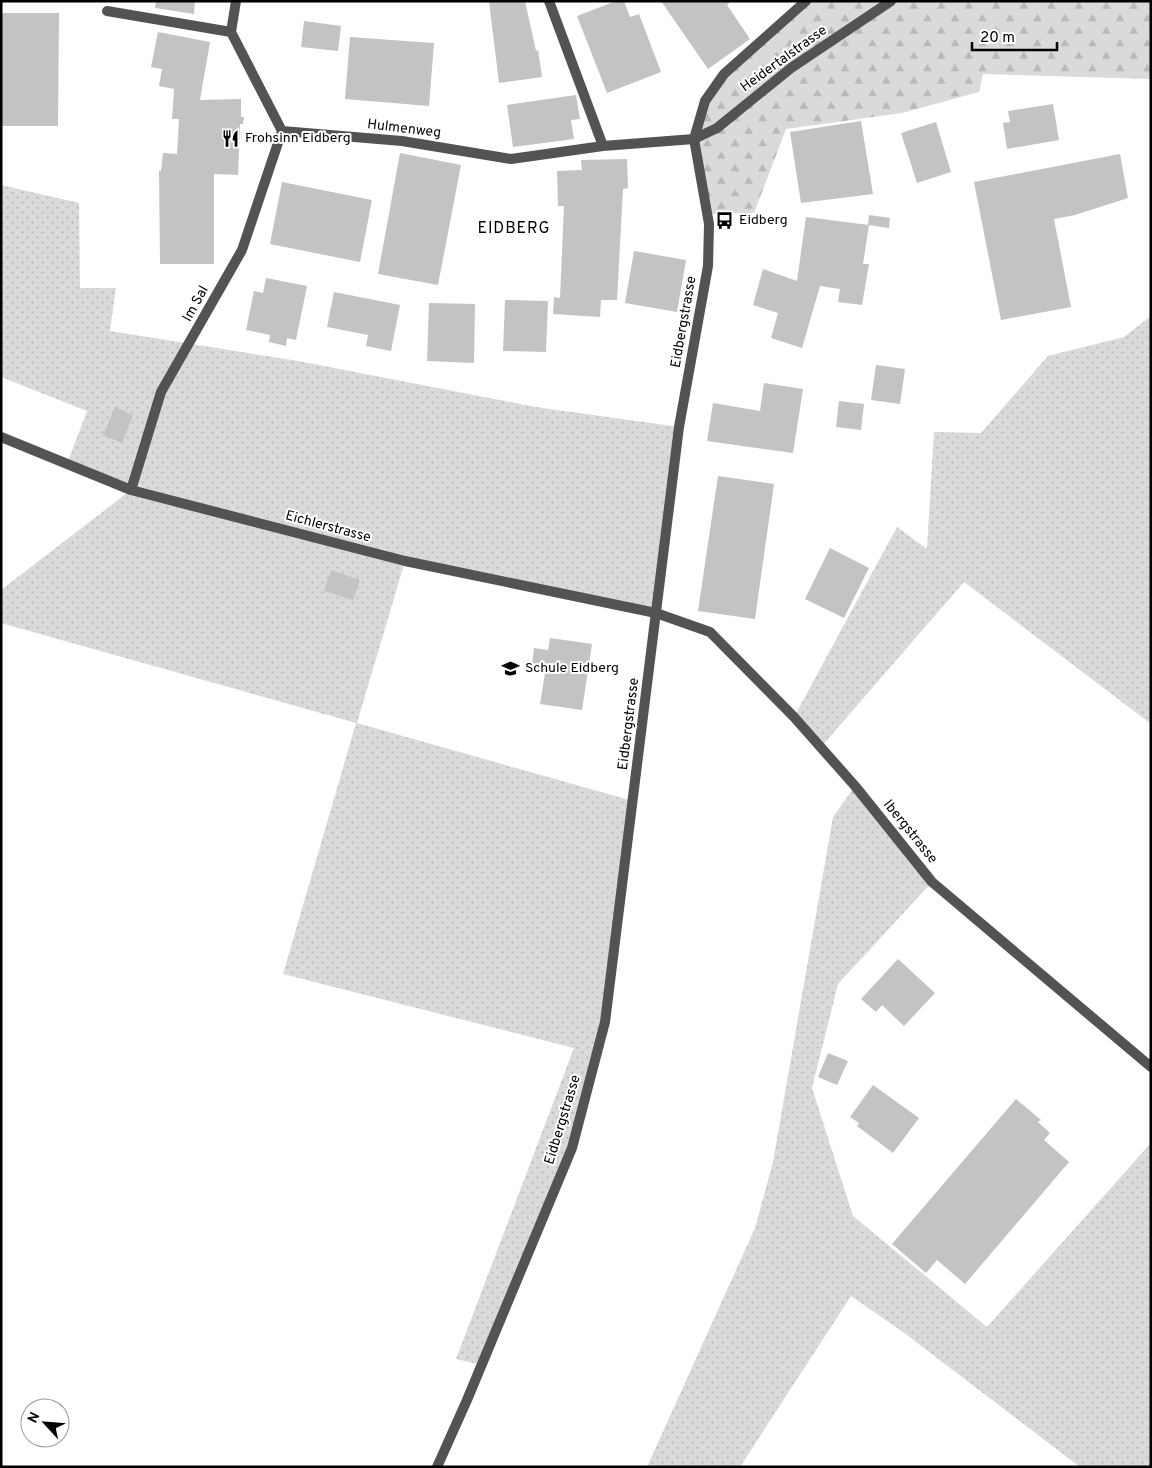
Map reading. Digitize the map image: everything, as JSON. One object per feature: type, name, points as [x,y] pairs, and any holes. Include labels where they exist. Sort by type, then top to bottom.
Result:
[{"type":"street","points":[[236,1],[231,32],[282,131]]},
{"type":"street","points":[[550,1],[603,146]]},
{"type":"street","name":"Eidbergstrasse","points":[[437,1467],[467,1400],[572,1148],[605,1022],[679,428],[708,266],[709,224],[694,139],[705,101],[724,74],[806,1]]},
{"type":"street","name":"Heidertalstrasse","points":[[694,139],[717,128],[791,68],[890,1]]},
{"type":"street","points":[[107,11],[231,32]]},
{"type":"street","name":"Hulmenweg","points":[[282,131],[402,141],[512,159],[603,146],[694,139]]},
{"type":"street","name":"Im Sal","points":[[131,490],[161,392],[242,250],[282,131]]},
{"type":"street","name":"Eichlerstrasse","points":[[1,437],[131,490],[404,561],[656,613]]},
{"type":"street","name":"Ibergstrasse","points":[[656,613],[710,632],[794,716],[855,786],[932,882],[1151,1066]]},
{"type":"green space","points":[[806,1],[1151,1],[1151,79],[983,74],[979,92],[902,113],[786,129],[754,213],[708,214],[697,164],[694,138],[699,117],[708,97],[737,61]]},
{"type":"green space","points":[[1,185],[79,203],[80,288],[116,288],[110,331],[298,361],[536,407],[679,427],[656,613],[405,561],[357,723],[633,801],[605,1022],[572,1148],[482,1365],[456,1359],[574,1048],[283,974],[356,723],[1,623],[1,590],[131,490],[67,464],[87,411],[1,377]]},
{"type":"green space","points":[[1151,316],[1151,724],[964,582],[821,747],[794,717],[897,527],[927,549],[934,432],[981,433],[1048,356],[1124,337]]},
{"type":"green space","points":[[855,786],[932,882],[838,984],[812,1088],[853,1216],[987,1327],[1151,1143],[1151,1467],[1080,1467],[903,1332],[851,1296],[740,1467],[647,1467],[755,1228],[773,1162],[833,817]]},
{"type":"building","points":[[156,1],[195,1],[194,14],[155,8]]},
{"type":"building","points":[[489,1],[525,1],[536,51],[538,50],[542,77],[499,83]]},
{"type":"building","points":[[616,1],[624,1],[630,17],[639,14],[661,72],[607,93],[577,16]]},
{"type":"building","points":[[661,1],[732,1],[727,5],[750,39],[708,69]]},
{"type":"building","points":[[1,13],[59,13],[58,126],[1,126]]},
{"type":"building","points":[[304,21],[341,26],[338,51],[301,47]]},
{"type":"building","points":[[158,32],[210,42],[200,100],[241,99],[241,117],[244,117],[243,124],[240,124],[238,175],[214,174],[214,264],[160,264],[159,171],[161,171],[163,153],[177,154],[179,119],[172,119],[174,89],[159,86],[162,69],[151,67]]},
{"type":"building","points":[[350,37],[434,43],[429,106],[345,99]]},
{"type":"building","points":[[576,95],[580,119],[571,120],[574,139],[513,147],[507,105]]},
{"type":"building","points":[[1053,104],[1059,140],[1007,149],[1003,123],[1010,122],[1008,111]]},
{"type":"building","points":[[861,121],[873,194],[801,203],[790,132]]},
{"type":"building","points":[[936,122],[951,172],[917,183],[901,133]]},
{"type":"building","points":[[400,153],[461,165],[438,285],[378,274]]},
{"type":"building","points":[[1120,154],[1128,198],[1075,215],[1054,219],[1071,307],[1001,320],[974,182]]},
{"type":"building","points":[[627,159],[628,188],[623,189],[617,300],[601,300],[600,317],[553,314],[554,297],[560,298],[564,206],[558,206],[557,171],[582,170],[581,160]]},
{"type":"building","points":[[282,182],[372,200],[360,262],[270,244]]},
{"type":"building","points":[[869,215],[890,218],[889,228],[868,225]]},
{"type":"building","points":[[806,217],[869,225],[863,264],[869,264],[862,305],[838,302],[840,289],[820,286],[802,348],[771,338],[778,313],[753,305],[763,269],[797,281]]},
{"type":"building","points":[[634,251],[686,260],[677,312],[625,303]]},
{"type":"building","points":[[266,278],[307,286],[296,340],[287,338],[286,346],[269,342],[270,335],[246,330],[254,291],[263,293]]},
{"type":"building","points":[[334,292],[400,305],[391,351],[366,346],[368,335],[327,327]]},
{"type":"building","points":[[505,300],[548,301],[546,352],[503,351]]},
{"type":"building","points":[[429,303],[475,304],[474,363],[427,361]]},
{"type":"building","points":[[876,365],[905,369],[900,404],[871,400]]},
{"type":"building","points":[[764,383],[803,389],[793,453],[707,441],[713,403],[760,411]]},
{"type":"building","points":[[839,401],[864,404],[861,430],[836,427]]},
{"type":"building","points":[[115,407],[133,415],[122,443],[103,435]]},
{"type":"building","points":[[718,476],[774,484],[755,619],[698,611]]},
{"type":"building","points":[[830,548],[869,568],[844,618],[805,599]]},
{"type":"building","points":[[331,570],[360,580],[353,600],[324,591]]},
{"type":"building","points":[[550,638],[592,644],[582,710],[540,704],[546,667],[532,665],[534,648],[548,650]]},
{"type":"building","points":[[898,959],[935,993],[904,1026],[882,1005],[876,1012],[861,999]]},
{"type":"building","points":[[828,1053],[848,1061],[837,1085],[818,1077]]},
{"type":"building","points":[[873,1085],[919,1118],[893,1153],[857,1126],[859,1123],[850,1117]]},
{"type":"building","points":[[1016,1099],[1041,1120],[1038,1122],[1050,1133],[1044,1140],[1069,1162],[965,1284],[937,1260],[926,1273],[892,1244]]},
{"type":"place","name":"Frohsinn Eidberg","points":[[231,138]]},
{"type":"place","name":"Eidberg","points":[[725,220]]},
{"type":"place","name":"Schule Eidberg","points":[[511,668]]},
{"type":"district","name":"EIDBERG","points":[[514,229]]}]
